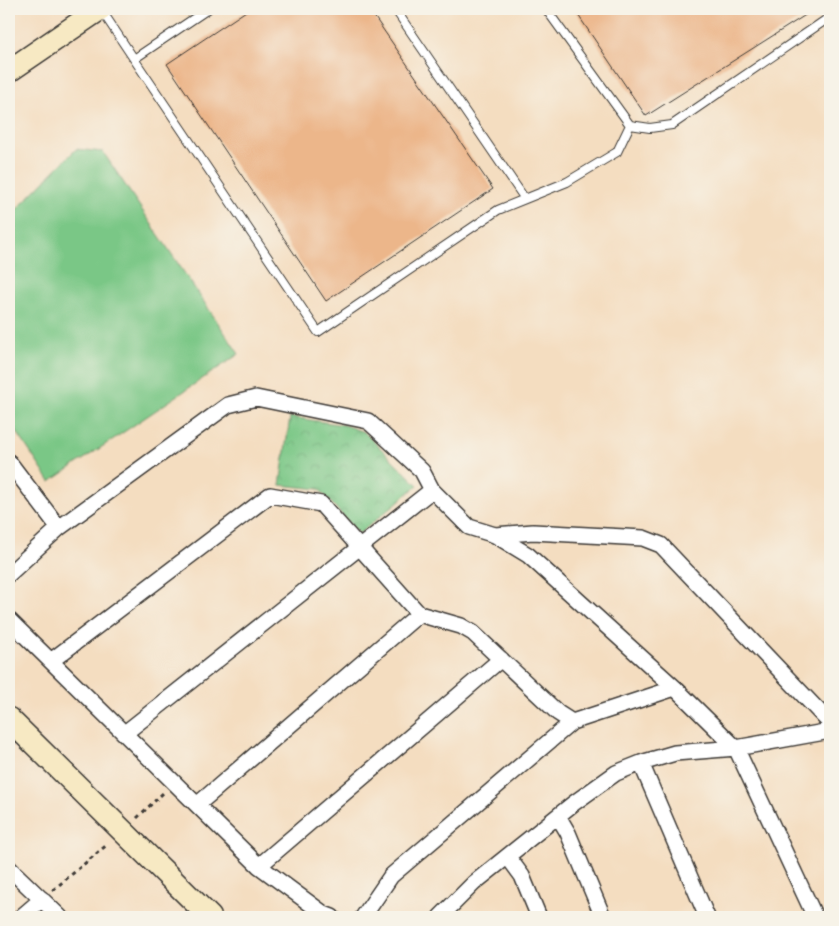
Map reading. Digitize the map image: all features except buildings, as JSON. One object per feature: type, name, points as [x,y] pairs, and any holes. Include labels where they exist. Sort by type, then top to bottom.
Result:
[{"type":"street","points":[[9,71],[100,9]]},
{"type":"street","points":[[9,574],[59,528],[228,405],[256,398],[368,421],[422,471],[432,490],[469,527],[495,535],[528,555],[675,688],[736,748],[815,917]]},
{"type":"street","points":[[9,462],[59,528]]},
{"type":"street","points":[[125,733],[432,490]]},
{"type":"street","points":[[51,661],[270,495],[321,504],[419,614],[467,630],[558,713],[572,722]]},
{"type":"street","points":[[495,535],[533,532],[643,538],[661,545],[830,724]]},
{"type":"street","points":[[197,805],[419,614]]},
{"type":"street","points":[[9,620],[259,866],[324,914],[332,917]]},
{"type":"street","points":[[259,866],[501,659]]},
{"type":"street","points":[[363,917],[391,876],[572,722],[675,688]]},
{"type":"street","points":[[9,719],[210,917]]},
{"type":"street","points":[[440,917],[474,884],[558,816],[616,773],[675,753],[736,748],[830,732]]},
{"type":"street","points":[[641,763],[707,917]]},
{"type":"street","points":[[558,816],[568,833],[603,917]]},
{"type":"street","points":[[508,857],[522,876],[539,917]]},
{"type":"street","points":[[9,868],[60,917]]},
{"type":"street","points":[[22,917],[42,900]]},
{"type":"lane","points":[[100,9],[318,332],[498,210],[567,182],[618,152],[630,125]]},
{"type":"lane","points":[[134,59],[208,9]]},
{"type":"lane","points":[[395,9],[525,198]]},
{"type":"lane","points":[[546,9],[630,125],[650,128],[672,124],[827,20],[830,13]]},
{"type":"green space","points":[[76,149],[103,152],[239,354],[50,482],[9,420],[9,217]]},
{"type":"green space","points":[[290,417],[344,425],[364,432],[418,485],[359,534],[319,489],[280,485]]}]
